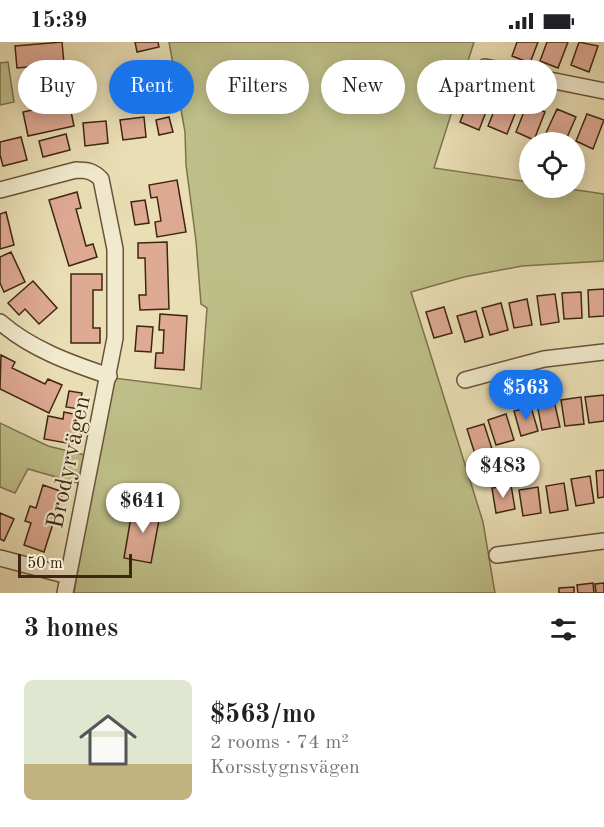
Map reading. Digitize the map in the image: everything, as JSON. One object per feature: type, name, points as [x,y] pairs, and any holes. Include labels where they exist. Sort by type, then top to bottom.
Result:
[{"type":"street","points":[[557,81],[604,91]]},
{"type":"street","name":"Brodyrvägen","points":[[0,190],[76,170],[95,172],[101,179],[115,249],[115,338],[65,593]]},
{"type":"street","name":"Brodyrvägen","points":[[0,322],[15,335],[46,352],[109,376]]},
{"type":"street","points":[[465,380],[544,359],[604,352]]},
{"type":"street","points":[[497,555],[604,542]]},
{"type":"street","points":[[0,558],[68,576]]},
{"type":"green space","points":[[169,42],[474,42],[468,60],[417,60],[417,114],[451,114],[434,168],[519,181],[519,198],[585,198],[585,191],[604,194],[604,261],[522,266],[464,277],[411,292],[483,522],[495,593],[74,593],[92,487],[28,469],[15,493],[0,487],[0,423],[48,446],[97,458],[114,378],[201,389],[207,308],[201,304],[182,114],[194,114],[194,60],[172,60]]},
{"type":"green space","points":[[8,62],[14,102],[0,105],[0,63]]},
{"type":"building","points":[[62,42],[64,60],[18,60],[17,68],[15,46]]},
{"type":"building","points":[[135,42],[158,42],[159,47],[137,52]]},
{"type":"building","points":[[517,42],[538,42],[531,60],[522,60],[512,56]]},
{"type":"building","points":[[547,42],[568,42],[558,68],[557,60],[540,60]]},
{"type":"building","points":[[579,42],[598,46],[589,72],[571,65]]},
{"type":"building","points":[[557,109],[576,117],[569,132],[546,132],[555,114],[557,114]]},
{"type":"building","points":[[23,114],[72,114],[74,126],[28,136]]},
{"type":"building","points":[[463,114],[485,114],[479,130],[460,122]]},
{"type":"building","points":[[493,114],[515,114],[507,134],[488,126]]},
{"type":"building","points":[[523,114],[544,114],[537,132],[516,132]]},
{"type":"building","points":[[587,114],[604,120],[593,149],[585,145],[585,132],[580,132]]},
{"type":"building","points":[[144,117],[146,137],[123,140],[120,120]]},
{"type":"building","points":[[169,117],[173,132],[159,135],[156,120]]},
{"type":"building","points":[[106,121],[108,143],[85,146],[83,123]]},
{"type":"building","points":[[66,134],[70,150],[43,157],[39,141]]},
{"type":"building","points":[[21,137],[27,160],[3,166],[0,142]]},
{"type":"building","points":[[177,180],[186,232],[157,237],[155,222],[161,221],[157,197],[151,198],[149,185]]},
{"type":"building","points":[[77,192],[81,208],[76,209],[86,246],[93,244],[97,257],[69,266],[49,200]]},
{"type":"building","points":[[145,200],[149,223],[135,225],[131,202]]},
{"type":"building","points":[[6,212],[14,245],[0,249],[0,214]]},
{"type":"building","points":[[167,242],[169,309],[140,310],[139,295],[146,295],[145,258],[138,258],[138,243]]},
{"type":"building","points":[[11,252],[25,282],[4,292],[0,283],[0,257]]},
{"type":"building","points":[[71,274],[102,274],[102,290],[93,290],[93,328],[100,328],[100,343],[71,343]]},
{"type":"building","points":[[33,281],[57,308],[39,324],[25,309],[19,315],[8,303]]},
{"type":"building","points":[[604,289],[604,316],[589,317],[588,290]]},
{"type":"building","points":[[581,292],[582,318],[564,319],[562,293]]},
{"type":"building","points":[[555,294],[559,322],[541,325],[537,296]]},
{"type":"building","points":[[527,299],[532,325],[514,328],[509,303]]},
{"type":"building","points":[[501,303],[508,330],[490,335],[482,308]]},
{"type":"building","points":[[444,307],[452,333],[434,338],[426,312]]},
{"type":"building","points":[[476,311],[483,337],[465,342],[457,316]]},
{"type":"building","points":[[160,314],[187,316],[184,370],[155,368],[156,353],[163,353],[164,330],[159,330]]},
{"type":"building","points":[[137,326],[153,327],[151,352],[135,351]]},
{"type":"building","points":[[1,355],[15,362],[12,368],[45,384],[48,379],[62,385],[49,413],[0,389]]},
{"type":"building","points":[[69,391],[82,393],[79,409],[66,407]]},
{"type":"building","points":[[604,395],[604,421],[589,423],[585,397]]},
{"type":"building","points":[[581,397],[584,424],[565,426],[561,400]]},
{"type":"building","points":[[554,401],[560,427],[542,430],[537,404]]},
{"type":"building","points":[[531,407],[538,431],[521,436],[514,411]]},
{"type":"building","points":[[64,412],[78,415],[72,444],[44,439],[48,416],[63,419]]},
{"type":"building","points":[[506,414],[514,440],[496,445],[488,420]]},
{"type":"building","points":[[484,424],[492,449],[475,454],[467,429]]},
{"type":"building","points":[[604,470],[604,497],[598,498],[596,471]]},
{"type":"building","points":[[590,476],[594,503],[576,506],[571,479]]},
{"type":"building","points":[[564,483],[568,510],[550,513],[546,486]]},
{"type":"building","points":[[43,485],[63,492],[44,552],[24,545],[31,523],[25,521],[30,506],[36,508]]},
{"type":"building","points":[[511,485],[515,509],[496,513],[492,488]]},
{"type":"building","points":[[538,487],[541,513],[523,516],[519,490]]},
{"type":"building","points":[[139,505],[163,510],[151,563],[124,558],[132,511],[137,512]]},
{"type":"building","points":[[0,513],[14,519],[4,541],[0,539]]},
{"type":"building","points":[[593,583],[594,593],[578,593],[577,585]]},
{"type":"building","points":[[604,583],[604,593],[596,593],[595,584]]},
{"type":"building","points":[[574,587],[574,593],[559,593],[559,588]]}]
